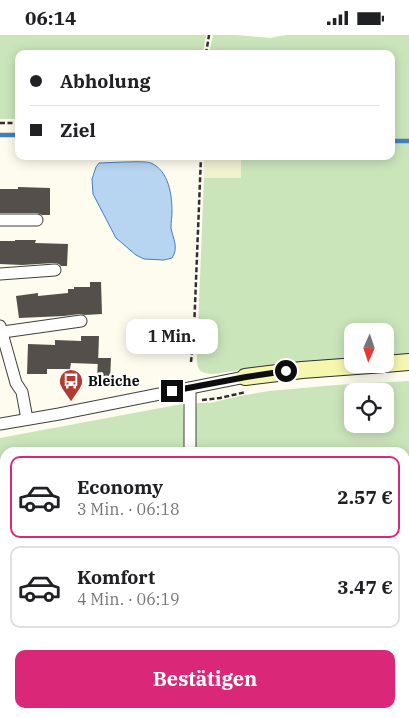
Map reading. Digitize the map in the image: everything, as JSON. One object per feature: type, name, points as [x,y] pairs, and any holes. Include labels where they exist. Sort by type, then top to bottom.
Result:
[{"type":"street","points":[[0,220],[37,220]]},
{"type":"street","points":[[0,274],[55,270]]},
{"type":"street","points":[[27,419],[22,392],[16,383],[3,348],[1,329],[81,321]]},
{"type":"street","points":[[394,363],[409,362]]},
{"type":"street","points":[[0,424],[190,387],[249,384],[302,370],[344,367]]},
{"type":"street","points":[[190,387],[190,447]]},
{"type":"path","points":[[207,50],[209,35]]},
{"type":"path","points":[[0,123],[15,123]]},
{"type":"path","points":[[191,361],[201,160]]},
{"type":"path","points":[[190,402],[220,398],[249,384]]},
{"type":"green space","points":[[0,35],[206,35],[204,50],[15,50],[15,119],[0,119]]},
{"type":"green space","points":[[213,35],[270,38],[286,35],[409,35],[409,355],[394,356],[394,323],[344,323],[344,359],[293,363],[213,374],[201,371],[197,363],[197,354],[204,178],[241,178],[241,160],[395,160],[395,50],[210,50]]},
{"type":"green space","points":[[204,160],[241,160],[241,178],[204,178]]},
{"type":"green space","points":[[409,381],[409,447],[193,447],[194,414],[197,403],[210,403],[269,391],[344,385],[344,433],[394,433],[394,383],[372,383]]},
{"type":"green space","points":[[182,404],[183,406],[185,447],[0,447],[0,438]]},
{"type":"water","points":[[99,163],[151,163],[157,167],[166,178],[168,184],[172,212],[171,228],[175,243],[172,258],[164,260],[144,259],[136,255],[116,238],[93,194],[92,179]]},
{"type":"building","points":[[18,187],[50,188],[50,215],[0,213],[0,189],[18,189]]},
{"type":"building","points":[[36,240],[35,243],[68,244],[67,266],[54,263],[0,264],[0,241]]},
{"type":"building","points":[[90,282],[101,282],[102,314],[19,318],[16,296],[38,293],[38,296],[68,293],[68,289],[74,289],[74,287],[90,287]]},
{"type":"building","points":[[81,336],[99,336],[98,364],[71,363],[70,369],[47,369],[47,374],[27,374],[28,344],[55,345],[55,340],[81,341]]},
{"type":"building","points":[[98,358],[111,358],[110,380],[97,379]]},
{"type":"waterway","points":[[0,135],[15,135]]},
{"type":"waterway","points":[[395,141],[409,141]]},
{"type":"place","name":"Bleiche","points":[[71,402]]},
{"type":"route","points":[[172,391],[286,371]]}]
